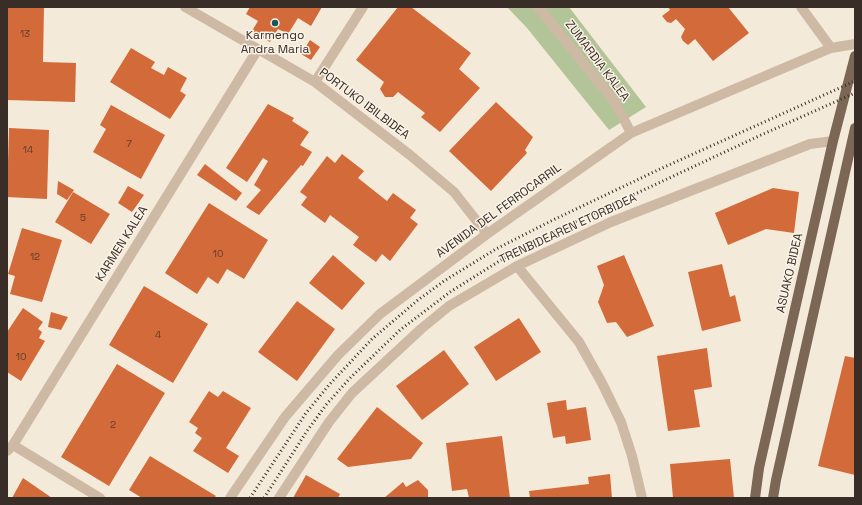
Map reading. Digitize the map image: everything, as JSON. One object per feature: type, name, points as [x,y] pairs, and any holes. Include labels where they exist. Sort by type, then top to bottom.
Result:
[{"type":"main road","name":"ASUAKO BIDEA","points":[[755,498],[761,461],[833,141],[855,56]]},
{"type":"main road","points":[[773,498],[855,128]]},
{"type":"street","name":"PORTUKO IBILBIDEA","points":[[184,7],[315,82],[410,155],[454,192],[487,234]]},
{"type":"street","points":[[315,82],[363,7]]},
{"type":"street","name":"ZUMARDIA KALEA","points":[[538,7],[615,102],[632,133]]},
{"type":"street","points":[[801,7],[831,48]]},
{"type":"street","name":"AVENIDA DEL FERROCARRIL","points":[[230,498],[285,417],[338,354],[380,314],[487,234],[632,133],[831,48],[855,44]]},
{"type":"street","name":"KARMEN KALEA","points":[[10,448],[258,49]]},
{"type":"street","name":"TRENBIDEAREN ETORBIDEA","points":[[279,498],[329,422],[352,393],[405,343],[448,306],[517,266],[610,222],[810,144],[833,141]]},
{"type":"street","points":[[517,266],[579,342],[602,383],[621,422],[632,456],[642,498]]},
{"type":"street","points":[[10,448],[100,498]]},
{"type":"green space","points":[[507,7],[569,7],[646,107],[609,130],[527,28]]},
{"type":"building","points":[[7,7],[44,7],[43,62],[76,63],[75,102],[7,100]]},
{"type":"building","name":"Karmengo Andra Maria","points":[[250,7],[322,7],[311,26],[298,18],[288,34],[278,29],[270,42],[252,31],[258,21],[246,14]]},
{"type":"building","points":[[398,7],[411,7],[471,53],[459,69],[480,88],[440,132],[421,117],[425,113],[398,92],[393,97],[385,97],[380,89],[384,82],[356,60]]},
{"type":"building","points":[[668,7],[728,7],[749,33],[713,61],[695,39],[688,45],[683,41],[681,37],[685,29],[676,19],[671,23],[667,22],[662,16],[670,10]]},
{"type":"building","points":[[310,40],[320,47],[311,60],[301,54]]},
{"type":"building","points":[[131,48],[155,62],[151,68],[164,75],[168,67],[187,78],[180,91],[186,95],[170,119],[110,82]]},
{"type":"building","points":[[496,102],[533,137],[525,150],[527,153],[491,191],[449,151]]},
{"type":"building","points":[[268,104],[294,118],[292,121],[309,132],[300,145],[312,152],[303,166],[301,165],[259,215],[246,207],[261,190],[254,185],[268,161],[263,158],[247,182],[226,168]]},
{"type":"building","points":[[111,105],[165,135],[141,179],[93,152],[106,129],[100,125]]},
{"type":"building","points":[[9,128],[49,130],[47,199],[7,197]]},
{"type":"building","points":[[342,154],[364,171],[358,178],[387,201],[393,193],[416,210],[410,218],[418,224],[390,261],[382,254],[376,262],[353,245],[359,237],[330,215],[325,223],[301,205],[307,197],[300,192],[327,156],[335,163]]},
{"type":"building","points":[[205,164],[242,193],[236,201],[197,175]]},
{"type":"building","points":[[58,181],[74,190],[67,200],[57,194]]},
{"type":"building","points":[[128,186],[144,195],[132,212],[118,203]]},
{"type":"building","points":[[773,188],[799,192],[794,233],[766,229],[728,245],[715,213]]},
{"type":"building","points":[[73,192],[110,214],[91,244],[55,222]]},
{"type":"building","points":[[209,203],[268,240],[244,279],[227,269],[218,284],[208,277],[197,294],[165,273]]},
{"type":"building","points":[[22,228],[62,240],[42,302],[10,294],[15,276],[8,274]]},
{"type":"building","points":[[333,255],[365,283],[342,310],[309,283]]},
{"type":"building","points":[[624,255],[654,326],[627,337],[616,322],[607,323],[598,302],[604,285],[597,266]]},
{"type":"building","points":[[722,264],[730,297],[735,295],[741,321],[702,331],[688,272]]},
{"type":"building","points":[[144,286],[208,324],[173,383],[109,345]]},
{"type":"building","points":[[297,301],[335,329],[297,381],[258,352]]},
{"type":"building","points":[[23,308],[43,322],[38,329],[42,332],[39,338],[45,341],[21,381],[7,372],[7,332]]},
{"type":"building","points":[[51,312],[68,317],[61,330],[48,327]]},
{"type":"building","points":[[519,318],[541,352],[496,381],[474,347]]},
{"type":"building","points":[[707,348],[712,387],[694,390],[700,427],[668,431],[657,356]]},
{"type":"building","points":[[444,350],[469,384],[422,420],[396,386]]},
{"type":"building","points":[[845,356],[855,358],[855,475],[818,466]]},
{"type":"building","points":[[117,364],[165,393],[109,486],[61,457]]},
{"type":"building","points":[[209,391],[218,397],[223,391],[251,408],[226,448],[239,456],[228,473],[193,451],[202,438],[195,433],[198,428],[189,422]]},
{"type":"building","points":[[566,400],[567,410],[586,407],[591,440],[566,444],[565,436],[553,438],[547,403]]},
{"type":"building","points":[[377,407],[423,443],[411,459],[348,467],[337,459]]},
{"type":"building","points":[[502,436],[510,498],[469,498],[467,489],[452,491],[446,443]]},
{"type":"building","points":[[150,456],[216,496],[214,498],[142,498],[129,490]]},
{"type":"building","points":[[730,459],[734,498],[673,498],[670,464]]},
{"type":"building","points":[[610,474],[612,498],[530,498],[529,491],[589,484],[588,477]]},
{"type":"building","points":[[306,475],[340,494],[338,498],[293,498]]},
{"type":"building","points":[[23,478],[52,498],[12,498]]},
{"type":"building","points":[[418,480],[428,490],[428,498],[384,498],[403,482],[406,487]]},
{"type":"railway","points":[[250,498],[306,413],[329,385],[372,339],[418,300],[444,281],[496,249],[551,221],[660,169],[855,81]]},
{"type":"railway","points":[[264,498],[307,431],[326,405],[349,379],[400,330],[450,292],[501,260],[554,232],[761,135],[855,93]]},
{"type":"place","name":"Karmengo Andra Maria","points":[[275,23]]}]
